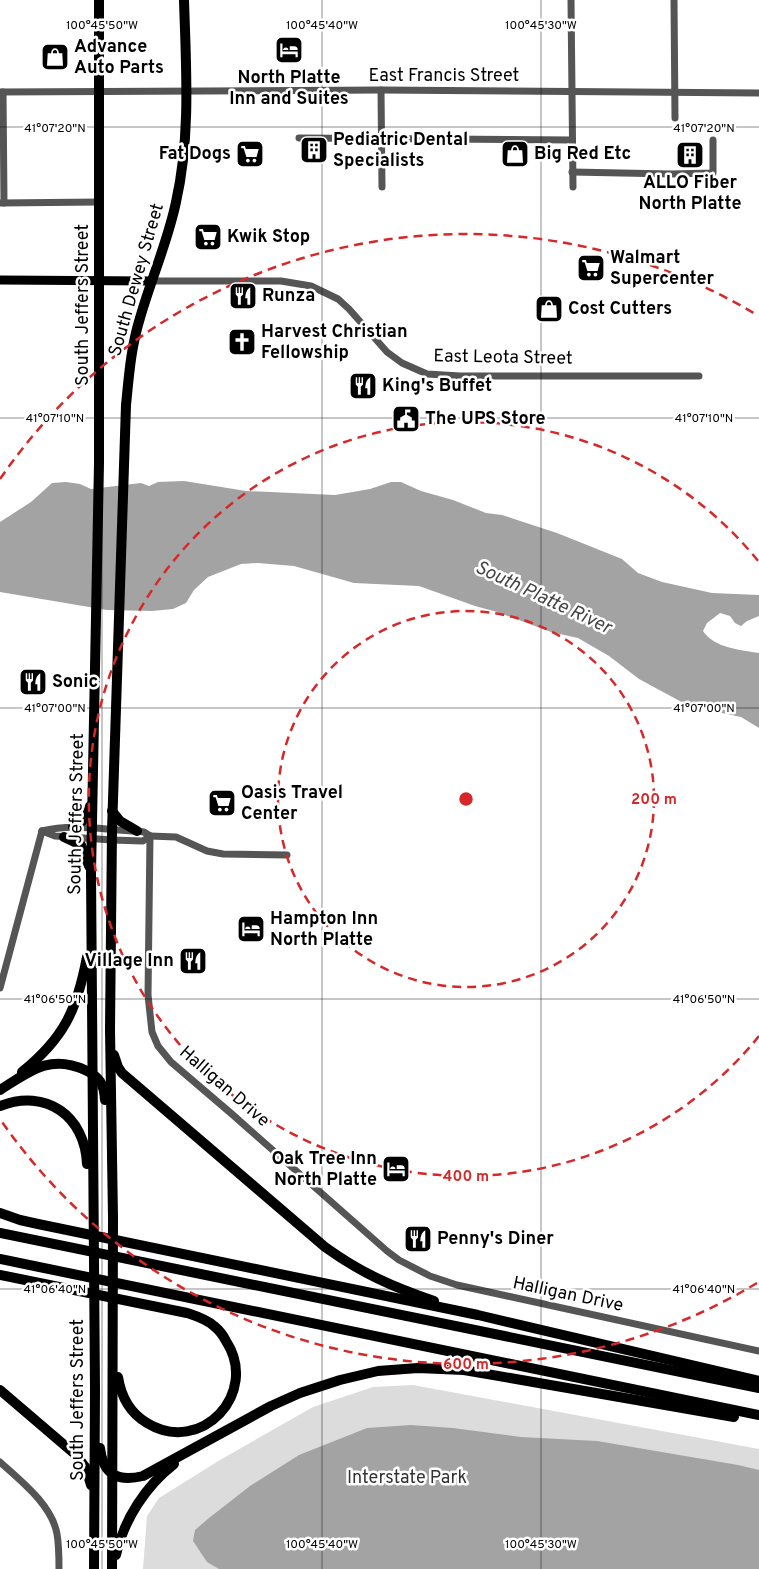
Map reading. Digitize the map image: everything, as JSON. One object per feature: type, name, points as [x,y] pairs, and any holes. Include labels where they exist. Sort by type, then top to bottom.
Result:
[{"type":"highway","name":"South Jeffers Street","points":[[94,1569],[95,1390],[91,873],[100,463],[98,0]]},
{"type":"highway","name":"South Dewey Street","points":[[119,630],[126,458],[126,405],[129,367],[137,326],[172,218],[180,186],[185,139],[184,0]]},
{"type":"highway","name":"South Jeffers Street","points":[[113,1569],[113,1218],[110,1030],[112,811],[119,630]]},
{"type":"highway","points":[[73,828],[87,817],[93,793]]},
{"type":"highway","points":[[112,811],[120,821],[137,831]]},
{"type":"highway","points":[[64,837],[81,845],[91,873]]},
{"type":"highway","points":[[0,1086],[22,1072],[45,1052],[63,1028],[78,997],[84,976],[92,929]]},
{"type":"highway","points":[[110,1030],[116,1062],[122,1073],[325,1247],[350,1265],[395,1288],[478,1316]]},
{"type":"highway","points":[[0,1090],[32,1071],[53,1063],[69,1064],[92,1073],[103,1084],[106,1137],[112,1158]]},
{"type":"highway","points":[[0,1106],[20,1100],[38,1101],[55,1107],[69,1118],[77,1128],[87,1155],[93,1218]]},
{"type":"highway","points":[[0,1213],[38,1224],[478,1316],[759,1381]]},
{"type":"highway","points":[[0,1233],[759,1388]]},
{"type":"highway","points":[[0,1259],[759,1415]]},
{"type":"highway","points":[[0,1275],[187,1313],[204,1319],[215,1326],[222,1334],[234,1355],[236,1382],[228,1404],[215,1419],[206,1425],[186,1432],[174,1433],[164,1431],[154,1428],[141,1420],[126,1402],[120,1390],[113,1324]]},
{"type":"highway","points":[[95,1390],[101,1456],[105,1468],[112,1474],[128,1478],[144,1476],[272,1406],[300,1393],[357,1375],[378,1371],[418,1368],[464,1370],[759,1421]]},
{"type":"highway","points":[[0,1390],[76,1455],[86,1468],[95,1499]]},
{"type":"highway","points":[[113,1569],[122,1537],[136,1506],[153,1484],[186,1453]]},
{"type":"main road","name":"East Leota Street","points":[[0,280],[152,281]]},
{"type":"street","points":[[571,0],[572,188]]},
{"type":"street","points":[[674,0],[675,118]]},
{"type":"street","name":"East Francis Street","points":[[2,92],[381,90],[759,93]]},
{"type":"street","points":[[381,90],[382,187]]},
{"type":"street","points":[[2,92],[2,203],[99,202]]},
{"type":"street","points":[[299,138],[572,140]]},
{"type":"street","points":[[572,172],[671,174],[713,172],[713,140]]},
{"type":"street","name":"East Leota Street","points":[[152,281],[281,281],[311,286],[338,299],[393,358],[410,368],[427,374],[460,376],[699,376]]},
{"type":"street","points":[[42,831],[56,828],[73,828],[143,841],[150,836]]},
{"type":"street","points":[[42,831],[64,837],[93,833]]},
{"type":"street","name":"South Jeffers Street","points":[[0,988],[3,963],[42,831]]},
{"type":"street","points":[[112,835],[137,831],[144,832],[150,836],[176,837],[207,851],[223,854],[287,855]]},
{"type":"street","name":"Halligan Drive","points":[[150,836],[148,995],[152,1032],[158,1046],[172,1062],[361,1229],[399,1260],[430,1276],[458,1285],[759,1351]]},
{"type":"street","points":[[0,1462],[37,1498],[50,1518],[57,1532],[59,1569]]},
{"type":"green space","name":"Interstate Park","points":[[413,1385],[759,1449],[759,1569],[143,1569],[147,1516],[159,1498],[220,1460],[313,1407],[373,1387]]},
{"type":"water","name":"South Platte River","points":[[184,481],[246,491],[335,495],[370,489],[391,482],[401,482],[421,491],[453,500],[486,513],[502,515],[557,533],[622,559],[638,573],[662,582],[712,593],[759,595],[759,616],[741,626],[735,623],[730,616],[720,613],[707,623],[703,631],[708,637],[721,645],[759,653],[759,728],[741,717],[689,706],[639,679],[609,656],[578,638],[551,632],[419,586],[354,583],[294,566],[258,563],[241,564],[208,577],[194,590],[186,603],[173,609],[152,611],[107,610],[0,592],[0,522],[31,502],[52,483],[80,484],[91,489],[141,483],[149,486],[158,482]]},
{"type":"water","name":"Interstate Park","points":[[411,1425],[453,1428],[521,1437],[597,1441],[759,1470],[759,1569],[219,1569],[207,1562],[193,1541],[195,1530],[209,1518],[250,1486],[299,1455],[367,1428]]},
{"type":"place","name":"North Platte Inn and Suites","points":[[289,50]]},
{"type":"place","name":"Advance Auto Parts","points":[[55,57]]},
{"type":"place","name":"Pediatric Dental Specialists","points":[[314,150]]},
{"type":"place","name":"Fat Dogs","points":[[250,154]]},
{"type":"place","name":"Big Red Etc","points":[[515,154]]},
{"type":"place","name":"ALLO Fiber North Platte","points":[[690,155]]},
{"type":"place","name":"Kwik Stop","points":[[208,237]]},
{"type":"place","name":"Walmart Supercenter","points":[[591,268]]},
{"type":"place","name":"Runza","points":[[243,296]]},
{"type":"place","name":"Cost Cutters","points":[[549,309]]},
{"type":"place","name":"Harvest Christian Fellowship","points":[[242,342]]},
{"type":"place","name":"King's Buffet","points":[[363,386]]},
{"type":"place","name":"The UPS Store","points":[[406,419]]},
{"type":"place","name":"Sonic","points":[[33,682]]},
{"type":"place","name":"Oasis Travel Center","points":[[222,803]]},
{"type":"place","name":"Hampton Inn North Platte","points":[[251,929]]},
{"type":"place","name":"Village Inn","points":[[193,961]]},
{"type":"place","name":"Oak Tree Inn North Platte","points":[[396,1169]]},
{"type":"place","name":"Penny's Diner","points":[[418,1239]]}]
